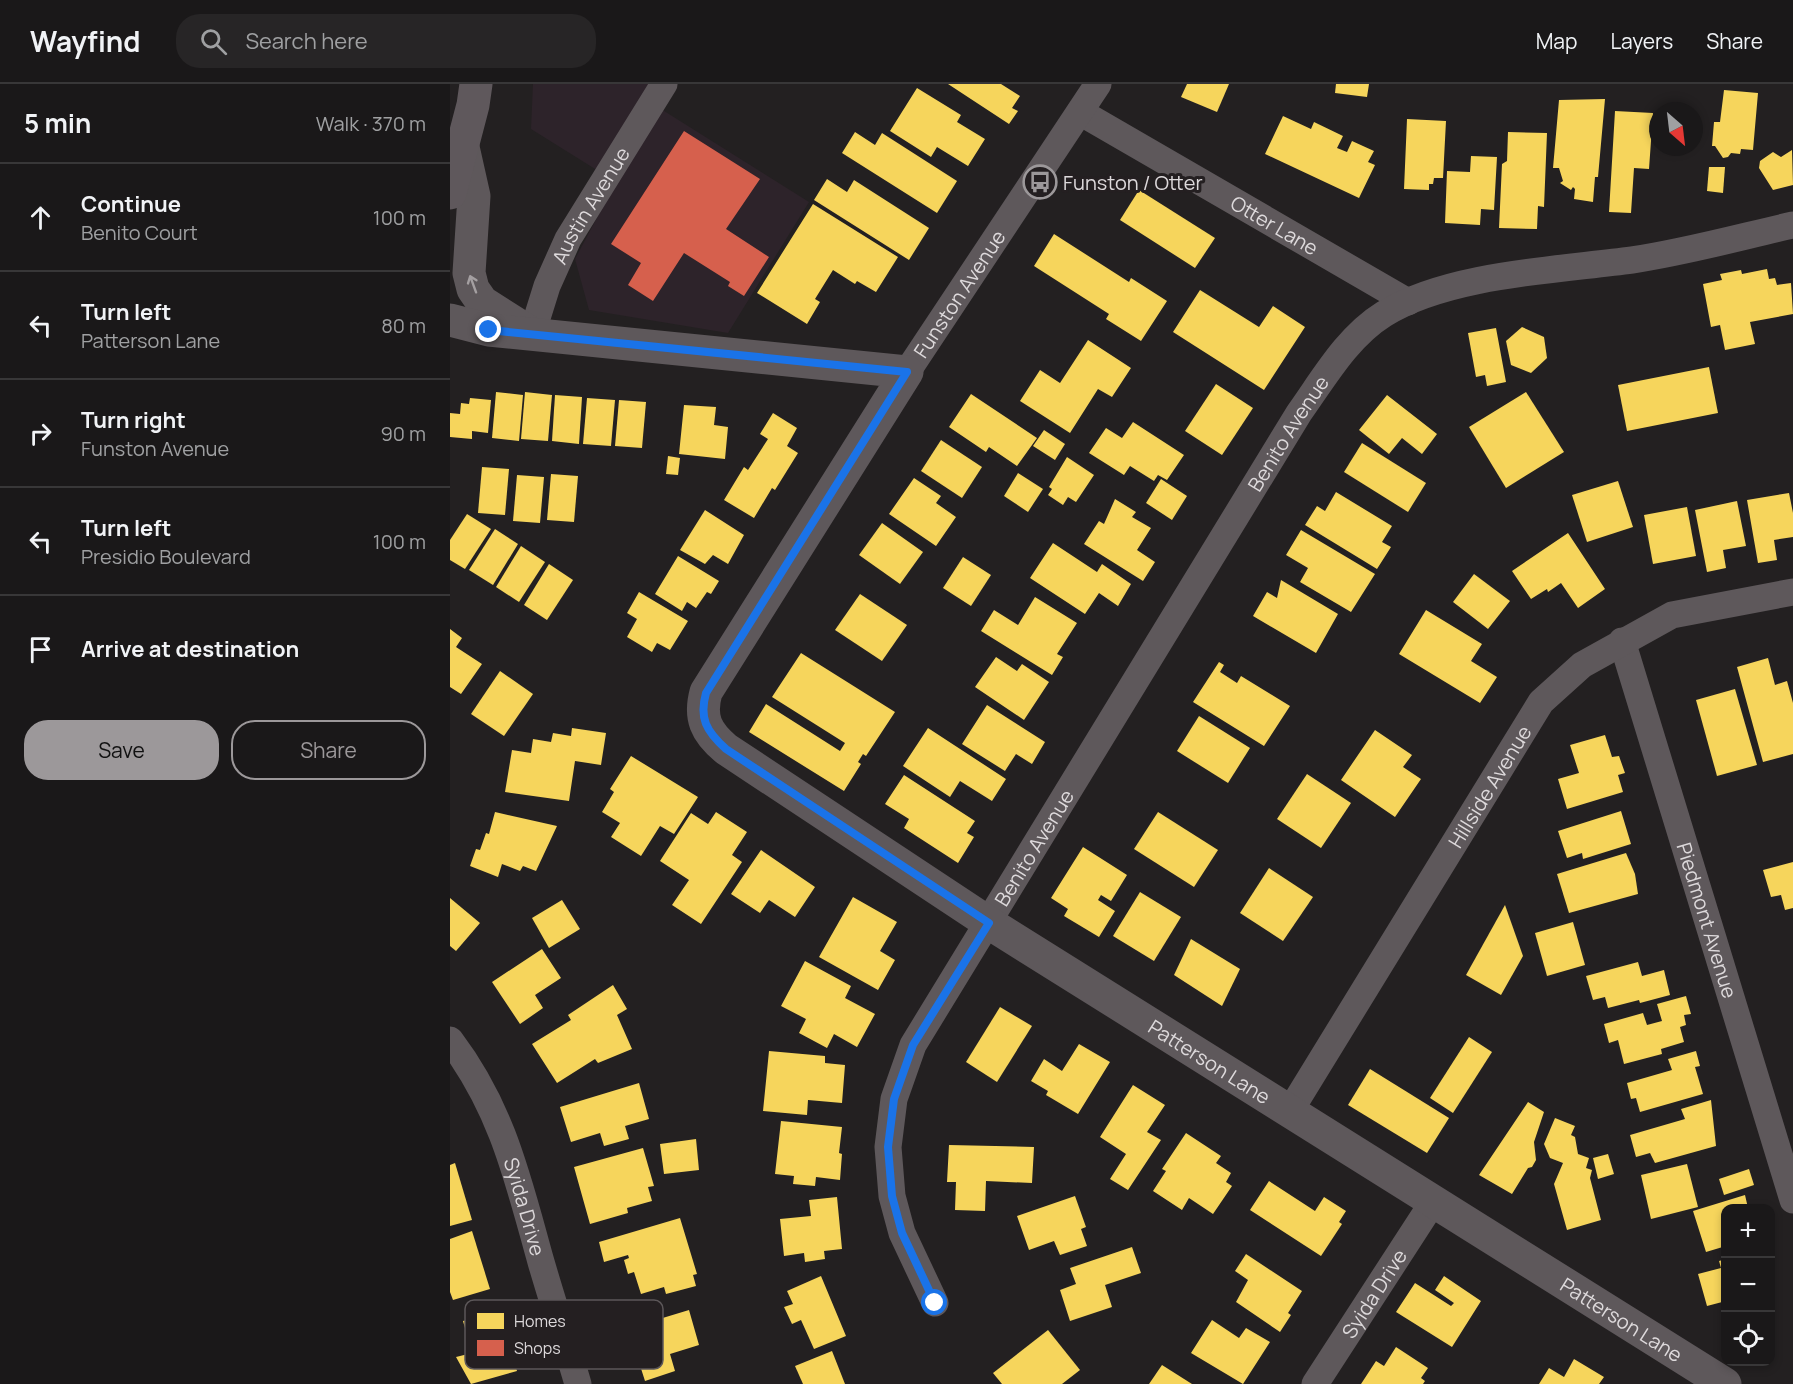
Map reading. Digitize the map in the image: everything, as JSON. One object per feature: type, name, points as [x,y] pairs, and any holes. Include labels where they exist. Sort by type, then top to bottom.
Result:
[{"type":"main road","points":[[450,194],[473,105],[476,84]]},
{"type":"street","name":"Austin Avenue","points":[[532,334],[547,286],[568,239],[664,84]]},
{"type":"street","name":"Funston Avenue","points":[[705,723],[702,714],[706,693],[907,372],[1098,84]]},
{"type":"street","name":"Otter Lane","points":[[1080,112],[1408,302]]},
{"type":"street","points":[[463,147],[474,196],[469,273],[473,289],[482,302],[532,334]]},
{"type":"street","name":"Benito Avenue","points":[[935,1303],[902,1233],[892,1196],[888,1147],[894,1099],[913,1045],[1299,413],[1341,353],[1361,331],[1385,313],[1440,290],[1474,282],[1635,259],[1793,225]]},
{"type":"street","points":[[450,320],[489,330],[907,372]]},
{"type":"street","points":[[450,335],[489,330]]},
{"type":"street","name":"Hillside Avenue","points":[[1290,1111],[1541,702],[1582,665],[1672,615],[1793,592]]},
{"type":"street","name":"Piedmont Avenue","points":[[1622,641],[1793,1200]]},
{"type":"street","name":"Patterson Lane","points":[[705,723],[717,742],[726,749],[989,923],[1725,1384]]},
{"type":"street","name":"Syida Drive","points":[[450,1040],[465,1060],[492,1108],[511,1155],[553,1300]]},
{"type":"street","name":"Syida Drive","points":[[1315,1384],[1433,1202]]},
{"type":"street","name":"Syida Drive","points":[[574,1369],[578,1384]]},
{"type":"shaded area","points":[[533,84],[664,84],[653,104],[809,202],[728,333],[589,310],[575,259],[616,182],[531,129]]},
{"type":"building: Homes","points":[[948,84],[1001,84],[1020,96],[1012,108],[1018,111],[1009,124]]},
{"type":"building: Homes","points":[[1187,84],[1229,84],[1217,112],[1181,97]]},
{"type":"building: Homes","points":[[1336,84],[1369,84],[1367,97],[1335,93]]},
{"type":"building: Homes","points":[[917,88],[961,115],[957,122],[985,139],[968,166],[937,147],[931,157],[890,131]]},
{"type":"building: Homes","points":[[1724,90],[1758,93],[1753,150],[1741,149],[1740,154],[1731,153],[1728,157],[1723,158],[1715,146],[1712,146],[1714,122],[1720,122]]},
{"type":"building: Homes","points":[[1605,99],[1598,177],[1595,177],[1593,202],[1574,199],[1575,189],[1573,187],[1571,190],[1560,183],[1563,181],[1559,168],[1553,168],[1559,100]]},
{"type":"building: Homes","points":[[1615,111],[1649,113],[1649,169],[1634,168],[1631,213],[1609,212]]},
{"type":"building: Homes","points":[[1283,116],[1311,129],[1314,122],[1343,136],[1337,148],[1347,152],[1352,141],[1374,151],[1368,162],[1375,165],[1359,198],[1265,154]]},
{"type":"building: Homes","points":[[1407,119],[1446,121],[1443,178],[1434,178],[1433,184],[1429,184],[1429,190],[1404,189]]},
{"type":"building: Homes","points":[[855,132],[875,145],[882,133],[957,181],[937,213],[842,153]]},
{"type":"building: Homes","points":[[1508,132],[1547,133],[1544,207],[1538,206],[1537,229],[1499,228],[1502,164],[1507,161]]},
{"type":"building: Homes","points":[[1792,150],[1793,185],[1773,190],[1759,168],[1760,161],[1773,152],[1781,157]]},
{"type":"building: Homes","points":[[1471,156],[1497,157],[1494,210],[1481,209],[1480,225],[1445,223],[1447,171],[1470,172]]},
{"type":"building: Homes","points":[[1709,167],[1725,167],[1723,193],[1707,191]]},
{"type":"building: Homes","points":[[827,179],[847,192],[854,180],[929,228],[909,260],[814,200]]},
{"type":"building: Homes","points":[[1139,190],[1215,238],[1195,268],[1120,220]]},
{"type":"building: Homes","points":[[813,204],[898,257],[876,292],[857,281],[855,284],[833,270],[815,299],[820,302],[807,324],[757,293]]},
{"type":"building: Homes","points":[[1054,234],[1129,282],[1131,278],[1167,301],[1141,341],[1106,319],[1109,314],[1034,266]]},
{"type":"building: Homes","points":[[1767,269],[1769,279],[1775,278],[1777,285],[1791,283],[1793,314],[1750,322],[1755,344],[1725,350],[1720,325],[1711,327],[1703,284],[1722,280],[1720,274],[1741,270],[1742,274]]},
{"type":"building: Homes","points":[[1200,290],[1259,327],[1273,306],[1305,327],[1264,390],[1173,332]]},
{"type":"building: Homes","points":[[1522,327],[1544,337],[1547,358],[1531,373],[1511,365],[1506,341]]},
{"type":"building: Homes","points":[[1496,328],[1506,382],[1487,386],[1485,375],[1476,377],[1468,333]]},
{"type":"building: Homes","points":[[1088,340],[1131,368],[1112,397],[1098,389],[1070,433],[1020,401],[1040,370],[1060,383]]},
{"type":"building: Homes","points":[[1709,367],[1718,413],[1627,431],[1618,385]]},
{"type":"building: Homes","points":[[1216,384],[1253,408],[1222,455],[1185,431]]},
{"type":"building: Homes","points":[[496,392],[523,395],[519,441],[492,438]]},
{"type":"building: Homes","points":[[525,392],[552,395],[548,441],[521,439]]},
{"type":"building: Homes","points":[[1526,392],[1564,452],[1506,488],[1469,427]]},
{"type":"building: Homes","points":[[971,394],[1037,438],[1017,466],[989,447],[986,452],[949,427]]},
{"type":"building: Homes","points":[[555,395],[582,397],[579,444],[552,441]]},
{"type":"building: Homes","points":[[1387,395],[1437,434],[1422,454],[1402,438],[1389,454],[1359,430]]},
{"type":"building: Homes","points":[[470,398],[491,400],[488,433],[472,431],[472,439],[450,437],[450,413],[460,414],[461,403],[469,404]]},
{"type":"building: Homes","points":[[587,398],[615,400],[611,446],[583,444]]},
{"type":"building: Homes","points":[[619,400],[646,402],[642,448],[615,446]]},
{"type":"building: Homes","points":[[684,405],[716,407],[714,425],[728,427],[725,459],[679,454]]},
{"type":"building: Homes","points":[[773,413],[797,428],[787,446],[798,453],[775,490],[772,488],[754,518],[724,500],[744,467],[748,470],[768,439],[760,434]]},
{"type":"building: Homes","points":[[1133,422],[1184,455],[1167,480],[1158,475],[1154,481],[1130,466],[1124,475],[1089,453],[1106,428],[1122,438]]},
{"type":"building: Homes","points":[[1044,430],[1065,444],[1055,460],[1033,446]]},
{"type":"building: Homes","points":[[941,440],[982,467],[962,498],[921,471]]},
{"type":"building: Homes","points":[[1362,443],[1426,483],[1408,512],[1344,472]]},
{"type":"building: Homes","points":[[668,456],[680,458],[678,475],[666,474]]},
{"type":"building: Homes","points":[[1067,457],[1094,475],[1076,502],[1068,497],[1063,505],[1048,495],[1052,489],[1049,487]]},
{"type":"building: Homes","points":[[482,467],[509,469],[505,515],[478,513]]},
{"type":"building: Homes","points":[[1018,473],[1043,489],[1028,512],[1004,496]]},
{"type":"building: Homes","points":[[551,474],[578,476],[574,522],[547,520]]},
{"type":"building: Homes","points":[[517,475],[544,477],[540,523],[513,521]]},
{"type":"building: Homes","points":[[914,478],[941,496],[936,503],[956,517],[936,546],[889,514]]},
{"type":"building: Homes","points":[[1161,479],[1187,496],[1172,520],[1146,503]]},
{"type":"building: Homes","points":[[1618,481],[1633,527],[1587,542],[1572,495]]},
{"type":"building: Homes","points":[[1336,492],[1392,526],[1382,542],[1391,547],[1377,569],[1305,525],[1317,506],[1325,511]]},
{"type":"building: Homes","points":[[1789,493],[1793,513],[1793,537],[1774,540],[1777,560],[1758,563],[1747,500]]},
{"type":"building: Homes","points":[[1115,499],[1136,512],[1132,517],[1151,528],[1137,550],[1155,562],[1143,581],[1084,544],[1099,521],[1104,524]]},
{"type":"building: Homes","points":[[1737,501],[1746,546],[1723,550],[1726,568],[1707,572],[1695,510]]},
{"type":"building: Homes","points":[[1687,507],[1696,556],[1653,564],[1644,515]]},
{"type":"building: Homes","points":[[705,510],[744,535],[728,564],[713,555],[705,564],[680,550]]},
{"type":"building: Homes","points":[[467,514],[491,529],[465,569],[450,560],[450,540]]},
{"type":"building: Homes","points":[[882,523],[923,552],[900,584],[859,555]]},
{"type":"building: Homes","points":[[495,529],[518,544],[493,585],[469,570]]},
{"type":"building: Homes","points":[[1301,530],[1375,574],[1351,612],[1300,582],[1308,568],[1286,555]]},
{"type":"building: Homes","points":[[1568,533],[1605,589],[1578,608],[1561,583],[1548,592],[1547,589],[1531,599],[1512,571]]},
{"type":"building: Homes","points":[[1053,543],[1097,572],[1102,564],[1131,584],[1118,606],[1099,593],[1085,614],[1030,578]]},
{"type":"building: Homes","points":[[521,546],[545,562],[519,602],[496,587]]},
{"type":"building: Homes","points":[[678,556],[719,581],[711,594],[707,592],[696,608],[687,602],[682,611],[655,594]]},
{"type":"building: Homes","points":[[963,557],[991,575],[971,606],[943,588]]},
{"type":"building: Homes","points":[[549,564],[573,580],[547,620],[524,605]]},
{"type":"building: Homes","points":[[1474,574],[1510,601],[1488,629],[1453,602]]},
{"type":"building: Homes","points":[[1281,580],[1338,614],[1316,653],[1253,616],[1267,592],[1277,598]]},
{"type":"building: Homes","points":[[639,592],[688,621],[670,650],[657,643],[652,652],[627,637],[637,619],[627,613]]},
{"type":"building: Homes","points":[[860,594],[907,625],[882,661],[835,630]]},
{"type":"building: Homes","points":[[1035,597],[1077,623],[1057,654],[1063,657],[1052,675],[981,631],[994,610],[1018,625]]},
{"type":"building: Homes","points":[[1426,610],[1482,644],[1471,661],[1497,677],[1480,703],[1399,654]]},
{"type":"building: Homes","points":[[450,629],[462,638],[456,647],[482,664],[461,694],[450,687]]},
{"type":"building: Homes","points":[[801,653],[895,712],[866,756],[863,754],[858,762],[861,764],[844,791],[749,732],[766,704],[840,751],[845,743],[772,697]]},
{"type":"building: Homes","points":[[996,657],[1017,671],[1022,664],[1049,682],[1024,720],[975,687]]},
{"type":"building: Homes","points":[[1768,658],[1775,685],[1787,681],[1793,703],[1793,754],[1763,762],[1737,667]]},
{"type":"building: Homes","points":[[1219,662],[1224,665],[1220,672],[1237,683],[1241,676],[1290,706],[1264,746],[1193,702]]},
{"type":"building: Homes","points":[[500,671],[533,694],[504,736],[471,714]]},
{"type":"building: Homes","points":[[1735,689],[1757,765],[1717,776],[1696,700]]},
{"type":"building: Homes","points":[[987,705],[1045,742],[1032,764],[1016,754],[1005,771],[962,744]]},
{"type":"building: Homes","points":[[1199,716],[1250,748],[1228,783],[1177,751]]},
{"type":"building: Homes","points":[[572,728],[606,733],[601,765],[575,761],[569,801],[505,792],[512,750],[531,753],[533,739],[551,742],[553,733],[571,736]]},
{"type":"building: Homes","points":[[928,728],[1006,779],[992,801],[960,781],[950,797],[903,766]]},
{"type":"building: Homes","points":[[1375,730],[1412,755],[1403,767],[1421,779],[1395,817],[1341,780]]},
{"type":"building: Homes","points":[[1605,735],[1612,757],[1619,756],[1625,773],[1618,775],[1623,792],[1567,809],[1558,779],[1579,773],[1570,745]]},
{"type":"building: Homes","points":[[631,756],[698,797],[674,834],[660,826],[641,856],[611,837],[620,823],[602,812],[614,792],[610,789]]},
{"type":"building: Homes","points":[[1307,774],[1351,803],[1321,848],[1277,819]]},
{"type":"building: Homes","points":[[904,775],[975,821],[967,833],[974,837],[958,863],[904,828],[909,819],[885,804]]},
{"type":"building: Homes","points":[[1621,811],[1631,844],[1583,859],[1582,853],[1567,858],[1558,831]]},
{"type":"building: Homes","points":[[495,812],[557,826],[536,871],[523,866],[520,871],[502,864],[498,877],[470,866],[476,849],[480,850],[486,833],[489,834]]},
{"type":"building: Homes","points":[[716,812],[747,832],[732,855],[742,862],[701,924],[672,905],[689,880],[660,861],[691,813],[708,824]]},
{"type":"building: Homes","points":[[1158,812],[1218,850],[1194,887],[1134,849]]},
{"type":"building: Homes","points":[[1083,847],[1127,875],[1111,901],[1101,895],[1098,900],[1115,911],[1099,937],[1064,916],[1068,909],[1051,898]]},
{"type":"building: Homes","points":[[761,850],[815,887],[795,917],[769,900],[760,913],[731,894]]},
{"type":"building: Homes","points":[[1626,853],[1635,874],[1638,894],[1569,913],[1557,874]]},
{"type":"building: Homes","points":[[1793,862],[1793,908],[1785,910],[1781,895],[1771,897],[1763,870]]},
{"type":"building: Homes","points":[[1269,868],[1313,897],[1283,941],[1240,913]]},
{"type":"building: Homes","points":[[1140,892],[1181,917],[1154,961],[1113,936]]},
{"type":"building: Homes","points":[[853,897],[897,922],[880,951],[895,960],[878,990],[819,957]]},
{"type":"building: Homes","points":[[450,898],[480,923],[456,951],[450,946]]},
{"type":"building: Homes","points":[[562,900],[580,929],[549,948],[532,918]]},
{"type":"building: Homes","points":[[1505,905],[1523,956],[1501,995],[1466,975]]},
{"type":"building: Homes","points":[[1573,922],[1585,965],[1547,976],[1535,933]]},
{"type":"building: Homes","points":[[1191,939],[1240,969],[1222,1006],[1174,975]]},
{"type":"building: Homes","points":[[542,949],[561,978],[535,995],[543,1008],[520,1024],[492,982]]},
{"type":"building: Homes","points":[[805,961],[851,986],[845,998],[875,1014],[857,1047],[834,1034],[827,1048],[799,1033],[806,1019],[781,1006]]},
{"type":"building: Homes","points":[[1638,962],[1642,976],[1664,970],[1670,995],[1608,1008],[1605,997],[1593,1000],[1586,976]]},
{"type":"building: Homes","points":[[613,985],[627,1009],[617,1015],[632,1049],[598,1063],[595,1059],[557,1083],[532,1044],[571,1020],[568,1015]]},
{"type":"building: Homes","points":[[1686,996],[1691,1014],[1684,1015],[1686,1025],[1680,1027],[1684,1042],[1661,1049],[1662,1054],[1624,1064],[1618,1040],[1609,1043],[1604,1024],[1643,1013],[1647,1025],[1662,1021],[1657,1004]]},
{"type":"building: Homes","points":[[1000,1007],[1032,1026],[997,1082],[966,1062]]},
{"type":"building: Homes","points":[[1469,1037],[1492,1052],[1453,1113],[1430,1098]]},
{"type":"building: Homes","points":[[1079,1044],[1110,1062],[1078,1114],[1046,1095],[1048,1091],[1031,1081],[1044,1059],[1062,1071]]},
{"type":"building: Homes","points":[[769,1051],[825,1056],[825,1063],[845,1065],[842,1103],[808,1100],[807,1115],[763,1111]]},
{"type":"building: Homes","points":[[1696,1051],[1700,1066],[1695,1067],[1703,1094],[1640,1112],[1636,1098],[1631,1099],[1627,1083],[1672,1070],[1668,1059]]},
{"type":"building: Homes","points":[[1370,1069],[1449,1118],[1427,1153],[1348,1105]]},
{"type":"building: Homes","points":[[639,1083],[649,1119],[625,1126],[629,1139],[604,1146],[600,1133],[571,1142],[560,1107]]},
{"type":"building: Homes","points":[[1133,1085],[1165,1105],[1147,1132],[1161,1140],[1128,1190],[1110,1179],[1126,1154],[1100,1137]]},
{"type":"building: Homes","points":[[1711,1100],[1716,1146],[1655,1163],[1650,1153],[1636,1157],[1630,1135],[1685,1119],[1681,1109]]},
{"type":"building: Homes","points":[[1528,1102],[1544,1112],[1534,1142],[1536,1160],[1532,1167],[1528,1168],[1512,1194],[1479,1175]]},
{"type":"building: Homes","points":[[1555,1118],[1575,1126],[1571,1135],[1575,1137],[1578,1154],[1589,1158],[1586,1168],[1592,1170],[1590,1178],[1601,1220],[1567,1230],[1554,1184],[1563,1163],[1550,1158],[1544,1144]]},
{"type":"building: Homes","points":[[781,1121],[842,1127],[839,1153],[842,1154],[840,1180],[816,1177],[815,1186],[793,1184],[794,1176],[775,1174]]},
{"type":"building: Homes","points":[[1186,1133],[1221,1156],[1216,1163],[1231,1173],[1226,1182],[1232,1186],[1213,1214],[1189,1198],[1182,1210],[1153,1191],[1166,1171],[1162,1169]]},
{"type":"building: Homes","points":[[696,1139],[699,1170],[664,1174],[660,1144]]},
{"type":"building: Homes","points":[[949,1145],[1034,1147],[1032,1183],[986,1181],[985,1211],[955,1210],[956,1182],[947,1182]]},
{"type":"building: Homes","points":[[643,1148],[654,1186],[648,1187],[652,1201],[627,1208],[628,1213],[590,1224],[574,1167]]},
{"type":"building: Homes","points":[[1608,1154],[1614,1174],[1598,1179],[1593,1158]]},
{"type":"building: Homes","points":[[455,1163],[472,1220],[450,1226],[450,1165]]},
{"type":"building: Homes","points":[[1687,1164],[1698,1207],[1651,1219],[1641,1175]]},
{"type":"building: Homes","points":[[1749,1169],[1754,1185],[1724,1195],[1719,1179]]},
{"type":"building: Homes","points":[[1269,1181],[1315,1211],[1324,1197],[1346,1211],[1339,1222],[1342,1224],[1321,1256],[1250,1210]]},
{"type":"building: Homes","points":[[1745,1195],[1747,1204],[1721,1204],[1721,1248],[1706,1252],[1693,1211]]},
{"type":"building: Homes","points":[[1075,1196],[1086,1227],[1081,1229],[1087,1246],[1060,1255],[1054,1241],[1029,1250],[1017,1216]]},
{"type":"building: Homes","points":[[837,1197],[842,1249],[824,1251],[825,1259],[805,1262],[804,1253],[784,1256],[780,1219],[811,1216],[809,1200]]},
{"type":"building: Homes","points":[[680,1218],[697,1274],[693,1275],[696,1286],[666,1294],[664,1287],[641,1294],[634,1272],[628,1274],[624,1260],[629,1258],[628,1255],[604,1262],[599,1242]]},
{"type":"building: Homes","points":[[472,1231],[490,1289],[453,1300],[450,1292],[450,1239]]},
{"type":"building: Homes","points":[[1132,1247],[1141,1273],[1105,1285],[1112,1307],[1070,1321],[1060,1290],[1076,1284],[1070,1268]]},
{"type":"building: Homes","points":[[1246,1254],[1302,1291],[1288,1313],[1291,1315],[1280,1332],[1236,1302],[1248,1280],[1235,1271]]},
{"type":"building: Homes","points":[[1721,1268],[1721,1302],[1707,1306],[1698,1274]]},
{"type":"building: Homes","points":[[821,1276],[846,1336],[814,1349],[801,1320],[792,1324],[784,1307],[793,1304],[787,1291]]},
{"type":"building: Homes","points":[[1444,1276],[1481,1301],[1452,1347],[1396,1312],[1415,1283],[1451,1306],[1454,1303],[1435,1290]]},
{"type":"building: Homes","points":[[689,1310],[699,1345],[670,1354],[675,1371],[645,1381],[641,1369],[663,1369],[663,1318]]},
{"type":"building: Homes","points":[[1212,1320],[1239,1338],[1246,1328],[1270,1342],[1243,1384],[1191,1353]]},
{"type":"building: Homes","points":[[1048,1330],[1080,1370],[1062,1384],[1002,1384],[993,1373]]},
{"type":"building: Homes","points":[[1396,1347],[1428,1368],[1421,1378],[1425,1381],[1423,1384],[1361,1384],[1376,1361],[1384,1366]]},
{"type":"building: Homes","points":[[832,1351],[845,1384],[803,1384],[795,1366]]},
{"type":"building: Homes","points":[[465,1355],[465,1369],[516,1369],[517,1371],[471,1384],[456,1357]]},
{"type":"building: Homes","points":[[1574,1359],[1604,1377],[1599,1384],[1539,1384],[1549,1368],[1564,1377]]},
{"type":"building: Homes","points":[[1162,1365],[1192,1384],[1149,1384]]},
{"type":"building: Shops","points":[[684,131],[760,179],[726,229],[769,257],[744,296],[728,286],[730,282],[684,253],[653,301],[628,285],[641,263],[611,244]]},
{"type":"place","name":"Funston / Otter","points":[[1040,182]]},
{"type":"route","points":[[489,330],[907,372],[706,693],[702,714],[710,732],[726,749],[989,923],[913,1045],[894,1099],[888,1147],[892,1196],[902,1233],[935,1303]]}]
